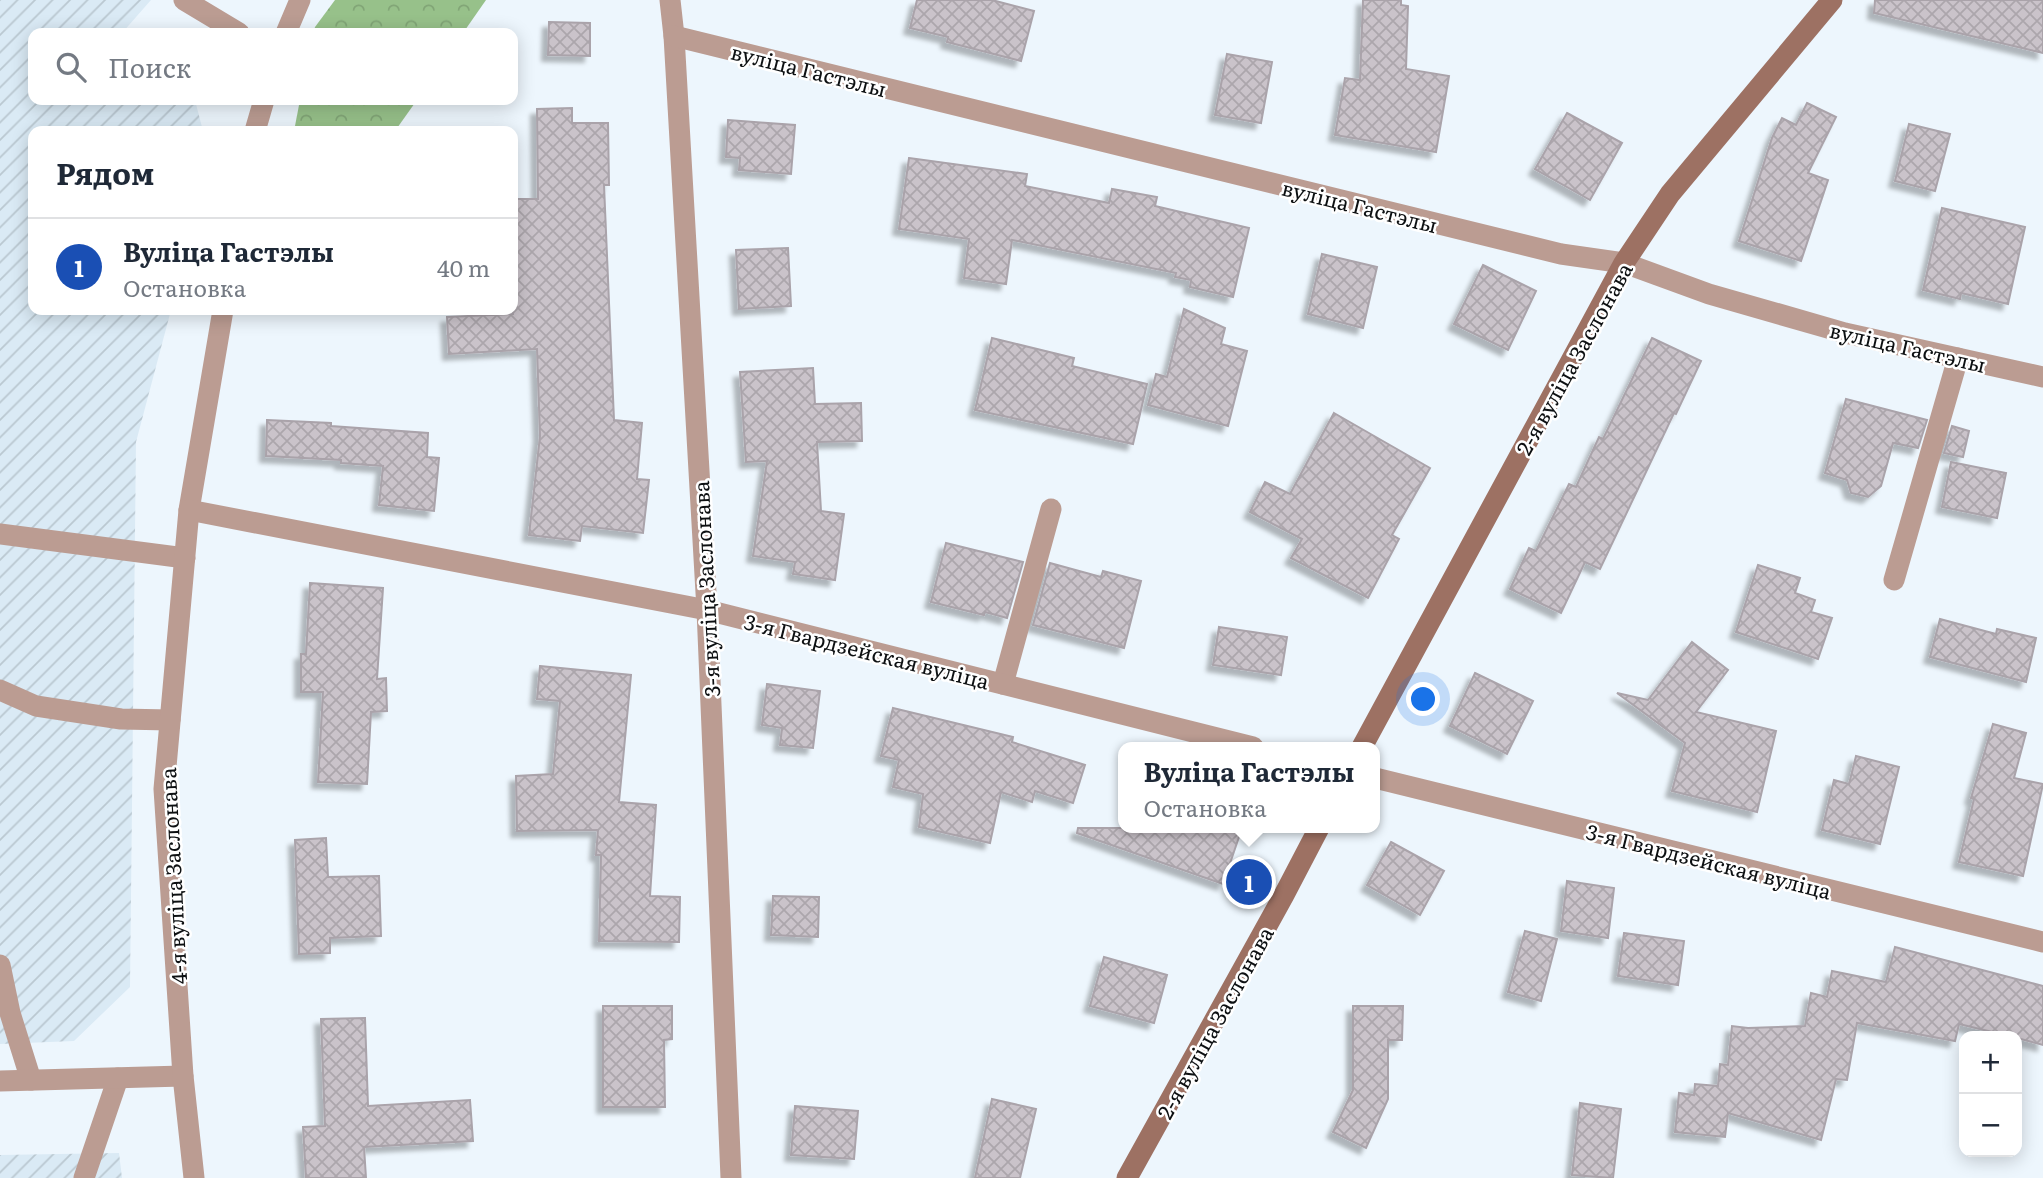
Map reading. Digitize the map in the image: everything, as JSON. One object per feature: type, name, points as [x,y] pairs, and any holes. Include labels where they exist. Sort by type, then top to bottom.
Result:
[{"type":"main road","name":"2-я вуліца Заслонава","points":[[1365,742],[1623,263],[1670,194],[1832,0]]},
{"type":"main road","name":"2-я вуліца Заслонава","points":[[1127,1178],[1316,833]]},
{"type":"street","points":[[184,0],[231,28]]},
{"type":"street","points":[[288,28],[300,0]]},
{"type":"street","name":"3-я вуліца Заслонава","points":[[670,0],[707,610],[731,1178]]},
{"type":"street","name":"вуліца Гастэлы","points":[[674,36],[1561,254],[1623,263],[1709,294],[1845,333],[2043,377]]},
{"type":"street","points":[[256,126],[263,105]]},
{"type":"street","name":"4-я вуліца Заслонава","points":[[194,1178],[183,1076],[164,789],[189,510],[222,315]]},
{"type":"street","points":[[1894,580],[1958,358]]},
{"type":"street","points":[[1003,684],[1051,509]]},
{"type":"street","name":"3-я Гвардзейская вуліца","points":[[189,510],[707,610],[1233,742]]},
{"type":"street","points":[[0,534],[185,558]]},
{"type":"street","points":[[0,690],[36,706],[121,719],[170,720]]},
{"type":"street","name":"3-я Гвардзейская вуліца","points":[[1380,779],[2043,942]]},
{"type":"street","points":[[1,972],[10,1013],[31,1080]]},
{"type":"street","points":[[0,1081],[183,1076]]},
{"type":"street","points":[[83,1178],[118,1078]]},
{"type":"shaded area","points":[[0,0],[151,0],[126,28],[28,28],[28,105],[196,105],[202,126],[28,126],[28,315],[170,315],[136,442],[130,987],[74,1041],[0,1044]]},
{"type":"shaded area","points":[[119,1153],[122,1178],[0,1178],[0,1155]]},
{"type":"green space","points":[[335,0],[486,0],[466,28],[315,27]]},
{"type":"green space","points":[[299,105],[413,105],[399,126],[295,126]]},
{"type":"building","points":[[917,0],[992,0],[1034,11],[1021,61],[947,42],[948,37],[910,28]]},
{"type":"building","points":[[1363,0],[1401,0],[1401,5],[1408,6],[1406,69],[1449,76],[1436,152],[1335,135],[1345,78],[1360,80]]},
{"type":"building","points":[[1875,0],[2043,0],[2043,53],[1874,13]]},
{"type":"building","points":[[549,22],[590,23],[590,56],[548,55]]},
{"type":"building","points":[[1227,54],[1272,62],[1261,123],[1215,115]]},
{"type":"building","points":[[1807,103],[1836,117],[1808,173],[1828,180],[1801,261],[1739,241],[1772,138],[1782,118],[1796,125]]},
{"type":"building","points":[[572,108],[572,123],[608,123],[609,185],[604,185],[614,420],[642,423],[637,479],[649,480],[643,533],[582,526],[580,541],[529,535],[540,436],[537,349],[449,354],[447,317],[518,315],[518,199],[538,199],[537,109]]},
{"type":"building","points":[[1567,113],[1622,143],[1590,200],[1535,169]]},
{"type":"building","points":[[728,120],[795,125],[791,174],[739,170],[740,158],[726,157]]},
{"type":"building","points":[[1909,124],[1950,134],[1935,191],[1895,181]]},
{"type":"building","points":[[909,158],[1027,174],[1025,186],[1109,203],[1112,189],[1157,197],[1155,206],[1249,228],[1233,297],[1190,287],[1191,280],[1175,277],[1176,273],[1012,240],[1006,284],[964,278],[969,239],[899,229]]},
{"type":"building","points":[[1942,208],[2025,227],[2008,304],[1961,293],[1960,299],[1923,290]]},
{"type":"building","points":[[788,248],[791,306],[739,309],[736,250]]},
{"type":"building","points":[[1322,254],[1377,267],[1363,328],[1308,314]]},
{"type":"building","points":[[1483,265],[1536,291],[1508,350],[1454,324]]},
{"type":"building","points":[[1184,309],[1225,328],[1221,344],[1247,351],[1228,426],[1148,405],[1156,374],[1167,377]]},
{"type":"building","points":[[992,338],[1074,358],[1072,366],[1147,384],[1133,444],[975,410]]},
{"type":"building","points":[[1652,338],[1701,361],[1600,569],[1585,562],[1561,613],[1510,589],[1529,548],[1536,551],[1569,484],[1576,487],[1599,437],[1603,439]]},
{"type":"building","points":[[813,368],[815,404],[861,403],[862,441],[817,442],[821,511],[844,514],[835,580],[793,574],[795,562],[753,556],[767,461],[746,462],[740,372]]},
{"type":"building","points":[[1846,399],[1927,420],[1918,448],[1893,443],[1881,486],[1868,497],[1851,493],[1847,480],[1825,473]]},
{"type":"building","points":[[1334,413],[1430,468],[1392,535],[1399,539],[1368,598],[1291,558],[1302,539],[1250,512],[1265,482],[1290,494]]},
{"type":"building","points":[[267,420],[331,423],[331,426],[428,433],[427,457],[439,458],[434,511],[379,505],[383,466],[341,463],[341,460],[266,456]]},
{"type":"building","points":[[1952,426],[1969,431],[1963,457],[1944,453]]},
{"type":"building","points":[[1951,462],[2006,473],[1997,518],[1942,507]]},
{"type":"building","points":[[946,543],[1023,562],[1007,618],[931,602]]},
{"type":"building","points":[[1050,563],[1101,577],[1103,571],[1141,581],[1124,648],[1033,625]]},
{"type":"building","points":[[1758,565],[1800,578],[1795,593],[1815,600],[1811,612],[1832,618],[1818,659],[1736,632]]},
{"type":"building","points":[[310,583],[383,588],[377,679],[386,678],[387,711],[371,712],[367,784],[318,782],[323,692],[301,692],[301,654],[306,654]]},
{"type":"building","points":[[1940,619],[1996,634],[1997,629],[2036,638],[2026,682],[1930,657]]},
{"type":"building","points":[[1219,627],[1287,637],[1281,675],[1213,665]]},
{"type":"building","points":[[1692,642],[1728,670],[1696,712],[1776,731],[1757,812],[1672,791],[1685,743],[1617,693],[1648,700]]},
{"type":"building","points":[[540,666],[631,675],[619,802],[656,805],[650,896],[680,897],[679,942],[599,941],[601,855],[596,855],[598,830],[517,831],[516,776],[553,774],[560,701],[537,699]]},
{"type":"building","points":[[1475,673],[1533,701],[1507,754],[1450,726]]},
{"type":"building","points":[[767,684],[820,691],[813,748],[780,745],[782,728],[762,725]]},
{"type":"building","points":[[893,708],[1013,737],[1012,742],[1085,765],[1073,803],[1035,791],[1032,802],[1001,792],[990,843],[919,827],[923,794],[893,787],[899,760],[881,756]]},
{"type":"building","points":[[1993,724],[2026,733],[2014,778],[2043,784],[2023,876],[1959,862],[1974,799],[1971,798]]},
{"type":"building","points":[[1856,756],[1899,767],[1880,844],[1822,830],[1834,780],[1849,784]]},
{"type":"building","points":[[1078,828],[1118,828],[1118,833],[1240,833],[1223,884],[1077,833]]},
{"type":"building","points":[[326,838],[328,877],[379,876],[381,936],[330,938],[330,953],[299,954],[295,840]]},
{"type":"building","points":[[1391,842],[1444,871],[1420,915],[1367,885]]},
{"type":"building","points":[[1567,881],[1614,888],[1608,938],[1561,931]]},
{"type":"building","points":[[773,896],[819,897],[818,937],[771,935]]},
{"type":"building","points":[[1525,931],[1557,939],[1541,1001],[1508,992]]},
{"type":"building","points":[[1624,933],[1684,941],[1678,985],[1618,976]]},
{"type":"building","points":[[1895,947],[2043,986],[2043,1045],[2022,1039],[2022,1031],[1988,1031],[1959,1024],[1955,1041],[1857,1023],[1847,1080],[1836,1079],[1821,1140],[1728,1113],[1725,1137],[1675,1132],[1679,1093],[1694,1095],[1695,1084],[1718,1086],[1720,1064],[1728,1065],[1732,1026],[1805,1026],[1811,993],[1827,997],[1832,971],[1886,982]]},
{"type":"building","points":[[1104,957],[1167,975],[1154,1023],[1090,1006]]},
{"type":"building","points":[[603,1006],[672,1006],[672,1039],[664,1040],[665,1107],[603,1107]]},
{"type":"building","points":[[1353,1006],[1403,1006],[1402,1040],[1388,1040],[1388,1099],[1366,1148],[1333,1132],[1353,1090]]},
{"type":"building","points":[[365,1018],[368,1106],[470,1100],[473,1141],[364,1147],[366,1178],[306,1178],[303,1127],[325,1126],[321,1019]]},
{"type":"building","points":[[992,1099],[1036,1109],[1020,1178],[975,1178]]},
{"type":"building","points":[[1580,1103],[1621,1109],[1613,1178],[1572,1175]]},
{"type":"building","points":[[795,1106],[858,1111],[854,1159],[791,1155]]},
{"type":"place","name":"Вуліца Гастэлы","points":[[1249,882]]}]
